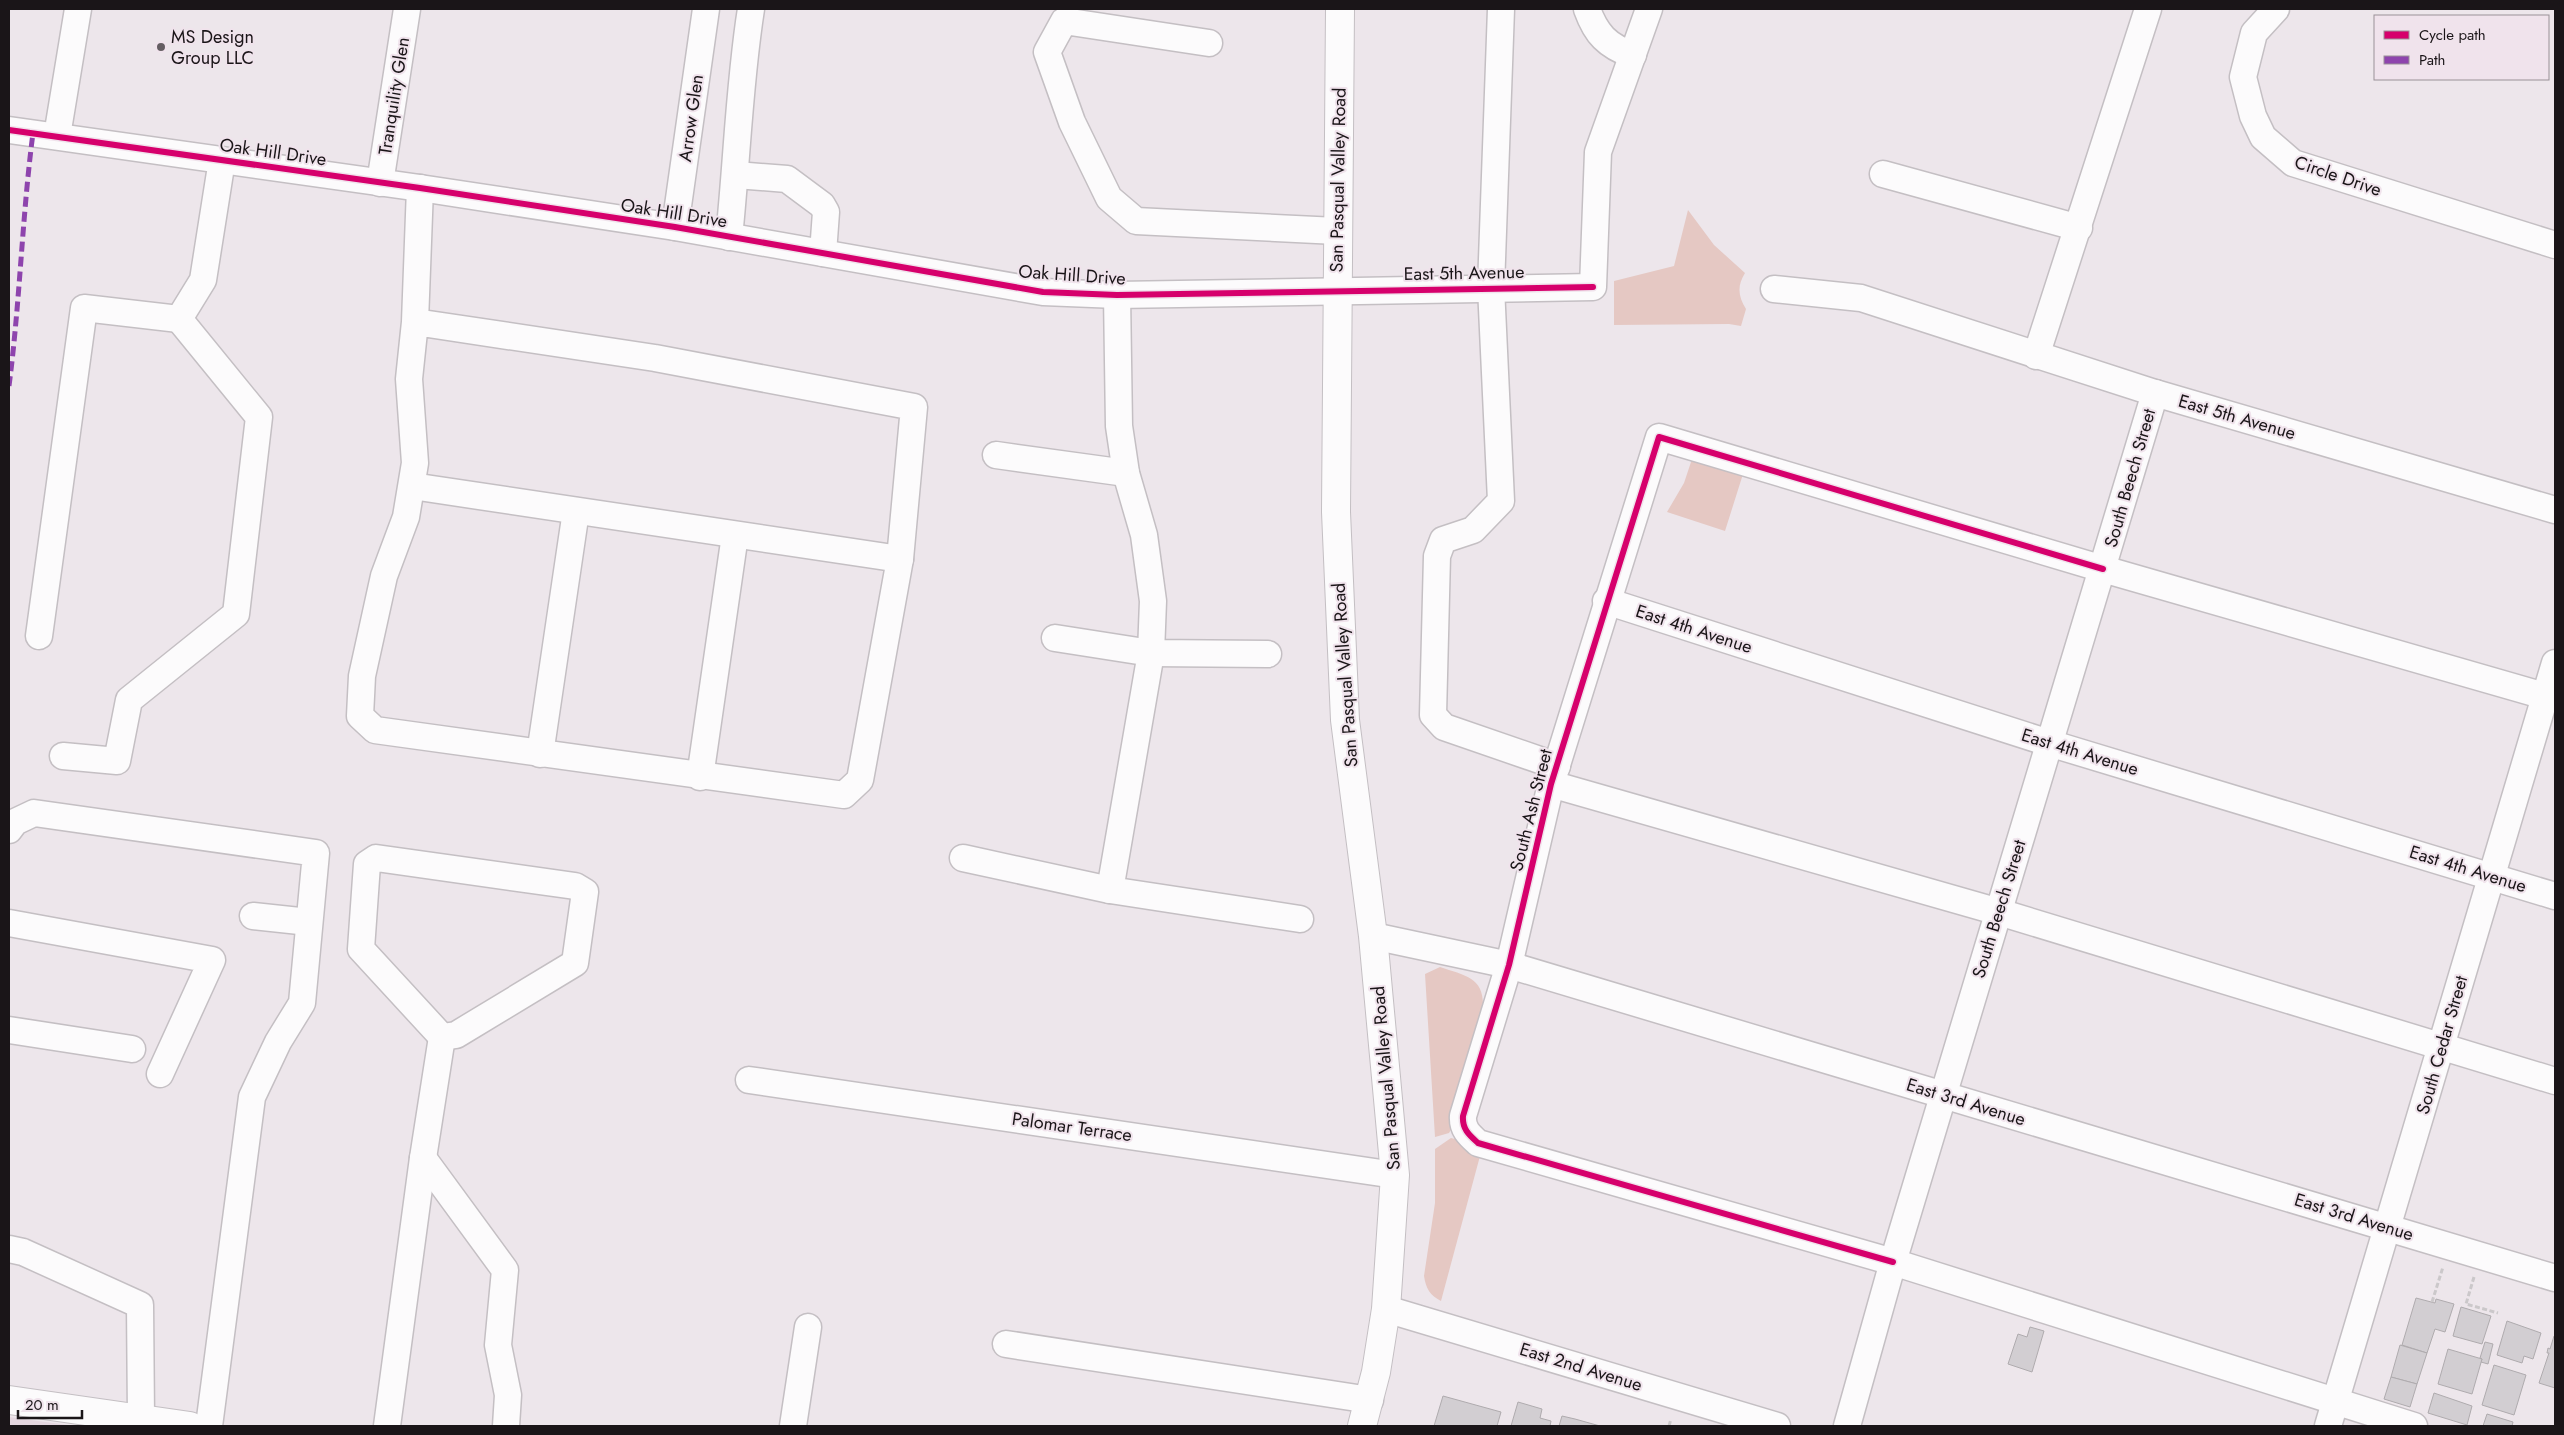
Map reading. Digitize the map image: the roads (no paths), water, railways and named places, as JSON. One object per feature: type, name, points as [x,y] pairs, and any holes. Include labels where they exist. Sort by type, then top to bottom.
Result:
[{"type":"main road","name":"San Pasqual Valley Road","points":[[1340,9],[1336,291],[1336,512],[1345,720],[1373,936],[1395,1175],[1386,1309],[1370,1400],[1362,1426]]},
{"type":"main road","points":[[9,1400],[190,1426]]},
{"type":"street","points":[[57,136],[78,9]]},
{"type":"street","name":"Tranquility Glen","points":[[380,183],[408,9]]},
{"type":"street","name":"Arrow Glen","points":[[675,227],[706,9]]},
{"type":"street","points":[[729,237],[736,174],[739,115],[751,9]]},
{"type":"street","points":[[1501,9],[1491,287],[1501,501],[1473,530],[1443,540],[1437,556],[1433,715],[1444,727],[1529,756],[1554,775],[2555,1081]]},
{"type":"street","points":[[1587,9],[1594,28],[1617,49],[1633,55],[1649,9]]},
{"type":"street","points":[[2036,356],[2079,228],[2148,9]]},
{"type":"street","name":"Circle Drive","points":[[2276,9],[2254,33],[2243,77],[2253,116],[2262,138],[2292,163],[2555,245]]},
{"type":"street","points":[[1209,43],[1064,21],[1047,52],[1072,122],[1109,198],[1136,221],[1337,231]]},
{"type":"street","name":"East 5th Avenue","points":[[1336,291],[1491,287],[1593,287],[1598,152],[1633,55]]},
{"type":"street","name":"Oak Hill Drive","points":[[9,130],[420,188],[675,227],[1043,292],[1117,295],[1336,291]]},
{"type":"street","points":[[179,318],[203,280],[222,160]]},
{"type":"street","points":[[736,174],[786,179],[822,205],[826,212],[823,254]]},
{"type":"street","points":[[1883,174],[2079,228]]},
{"type":"street","points":[[415,322],[655,358],[914,407],[900,559],[860,780],[844,795],[700,777],[374,730],[360,716],[362,676],[384,576],[406,517],[415,464],[408,379],[415,322],[420,188]]},
{"type":"street","name":"East 5th Avenue","points":[[1774,289],[1861,298],[2155,393],[2555,510]]},
{"type":"street","points":[[1110,890],[1151,653],[1153,601],[1144,535],[1126,474],[1119,426],[1117,295]]},
{"type":"street","points":[[39,636],[84,308],[179,318],[259,417],[236,614],[129,700],[118,761],[63,756]]},
{"type":"street","name":"South Beech Street","points":[[1846,1426],[1893,1262],[2155,393]]},
{"type":"street","name":"South Ash Street","points":[[1893,1262],[1478,1144],[1468,1134],[1462,1123],[1462,1116],[1509,965],[1554,775],[1606,602],[1659,437],[2103,569]]},
{"type":"street","points":[[996,455],[1126,474]]},
{"type":"street","points":[[412,486],[736,536],[900,559]]},
{"type":"street","points":[[540,754],[576,511]]},
{"type":"street","points":[[700,777],[736,536]]},
{"type":"street","points":[[2103,569],[2550,697]]},
{"type":"street","name":"East 4th Avenue","points":[[1606,602],[2049,743],[2555,896]]},
{"type":"street","points":[[1055,638],[1151,653],[1268,654]]},
{"type":"street","name":"South Cedar Street","points":[[2332,1414],[2492,876],[2550,697],[2555,663]]},
{"type":"street","points":[[9,830],[15,822],[34,813],[316,853],[302,1003],[278,1042],[252,1097],[209,1426]]},
{"type":"street","points":[[376,858],[575,886],[585,892],[575,963],[456,1035],[442,1037],[361,948],[368,864],[376,858]]},
{"type":"street","points":[[963,858],[1110,890],[1300,919]]},
{"type":"street","points":[[253,916],[309,922]]},
{"type":"street","points":[[9,923],[212,960],[160,1074]]},
{"type":"street","name":"East 3rd Avenue","points":[[1373,936],[1509,965],[2555,1278]]},
{"type":"street","points":[[9,1030],[132,1049]]},
{"type":"street","points":[[387,1426],[423,1158],[442,1037]]},
{"type":"street","name":"Palomar Terrace","points":[[749,1080],[1395,1175]]},
{"type":"street","points":[[423,1158],[505,1270],[498,1345],[508,1395],[506,1426]]},
{"type":"street","points":[[9,1249],[23,1252],[140,1305],[141,1418]]},
{"type":"street","points":[[1893,1262],[2332,1414],[2414,1426]]},
{"type":"street","name":"East 2nd Avenue","points":[[1386,1309],[1777,1426]]},
{"type":"street","points":[[793,1426],[808,1327]]},
{"type":"street","points":[[1006,1344],[1370,1400]]},
{"type":"place","name":"MS Design Group LLC","points":[[161,47]]}]
